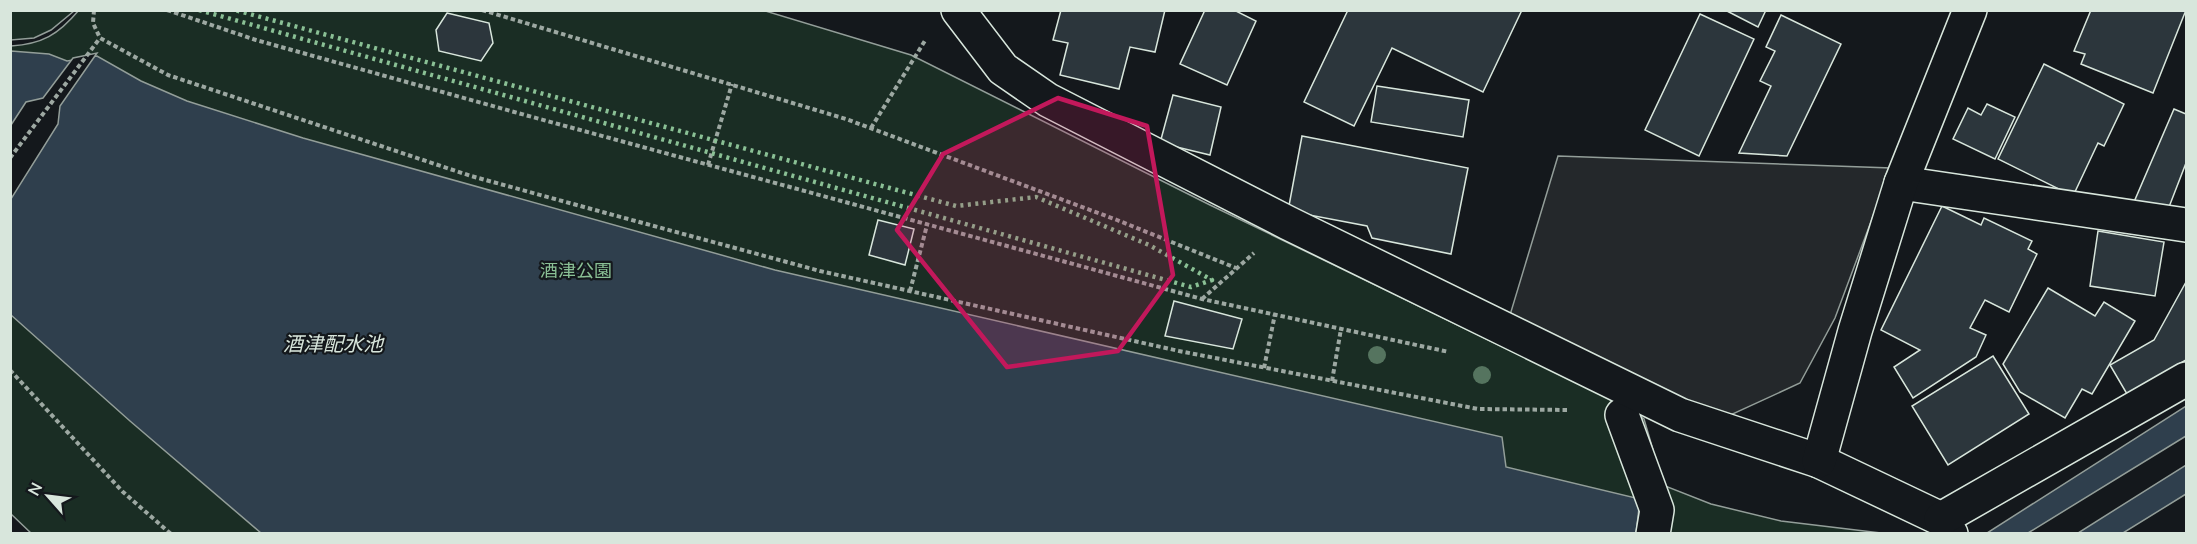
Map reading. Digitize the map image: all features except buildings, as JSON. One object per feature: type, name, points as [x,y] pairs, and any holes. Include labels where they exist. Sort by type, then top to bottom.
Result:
[{"type":"street","points":[[958,10],[1004,69],[1048,100],[1288,223],[1680,415],[1819,461],[1946,526],[2187,379]]},
{"type":"street","points":[[1819,461],[1901,183],[1970,10]]},
{"type":"street","points":[[1901,183],[2187,225]]},
{"type":"street","points":[[1622,415],[1657,510],[1653,534]]},
{"type":"path","points":[[94,10],[93,23],[100,38],[168,75],[471,176],[820,271],[1106,336],[1478,409],[1564,410],[1622,415]]},
{"type":"path","points":[[167,10],[256,40],[1202,299],[1460,355]]},
{"type":"path","points":[[482,10],[871,128],[1117,220],[1236,268]]},
{"type":"path","points":[[871,128],[932,30]]},
{"type":"path","points":[[10,158],[100,38]]},
{"type":"path","points":[[708,165],[732,84]]},
{"type":"path","points":[[1202,299],[1288,223]]},
{"type":"path","points":[[910,291],[927,225]]},
{"type":"path","points":[[1264,368],[1275,314]]},
{"type":"path","points":[[1332,381],[1341,329]]},
{"type":"path","points":[[10,370],[123,492],[171,534]]},
{"type":"highlighted area","points":[[1058,98],[1147,126],[1173,275],[1118,351],[1007,367],[897,230],[943,154]]},
{"type":"green space","points":[[11,10],[74,11],[51,30],[34,38],[11,40]]},
{"type":"green space","name":"酒津公園","points":[[79,10],[762,10],[911,55],[1210,205],[1625,406],[1644,419],[1653,450],[1654,469],[1665,486],[1711,504],[1781,521],[1881,533],[32,534],[11,514],[11,46],[32,43],[49,37],[64,26]]},
{"type":"shaded area","points":[[1558,156],[1891,168],[1835,318],[1800,383],[1724,418],[1510,315]]},
{"type":"water","name":"酒津配水池","points":[[11,51],[49,54],[67,61],[97,56],[141,81],[187,101],[303,138],[775,270],[1502,437],[1506,467],[1640,499],[1636,534],[261,533],[11,315]]},
{"type":"water","points":[[2186,406],[2186,436],[2028,533],[1987,533]]},
{"type":"water","points":[[2186,465],[2186,494],[2123,533],[2078,533]]},
{"type":"pier","points":[[97,53],[60,106],[58,124],[11,199],[11,125],[26,102],[43,98],[73,58]]},
{"type":"hedge","points":[[199,10],[1191,287],[1212,280],[1149,245],[1036,197],[956,206],[235,10]]}]
